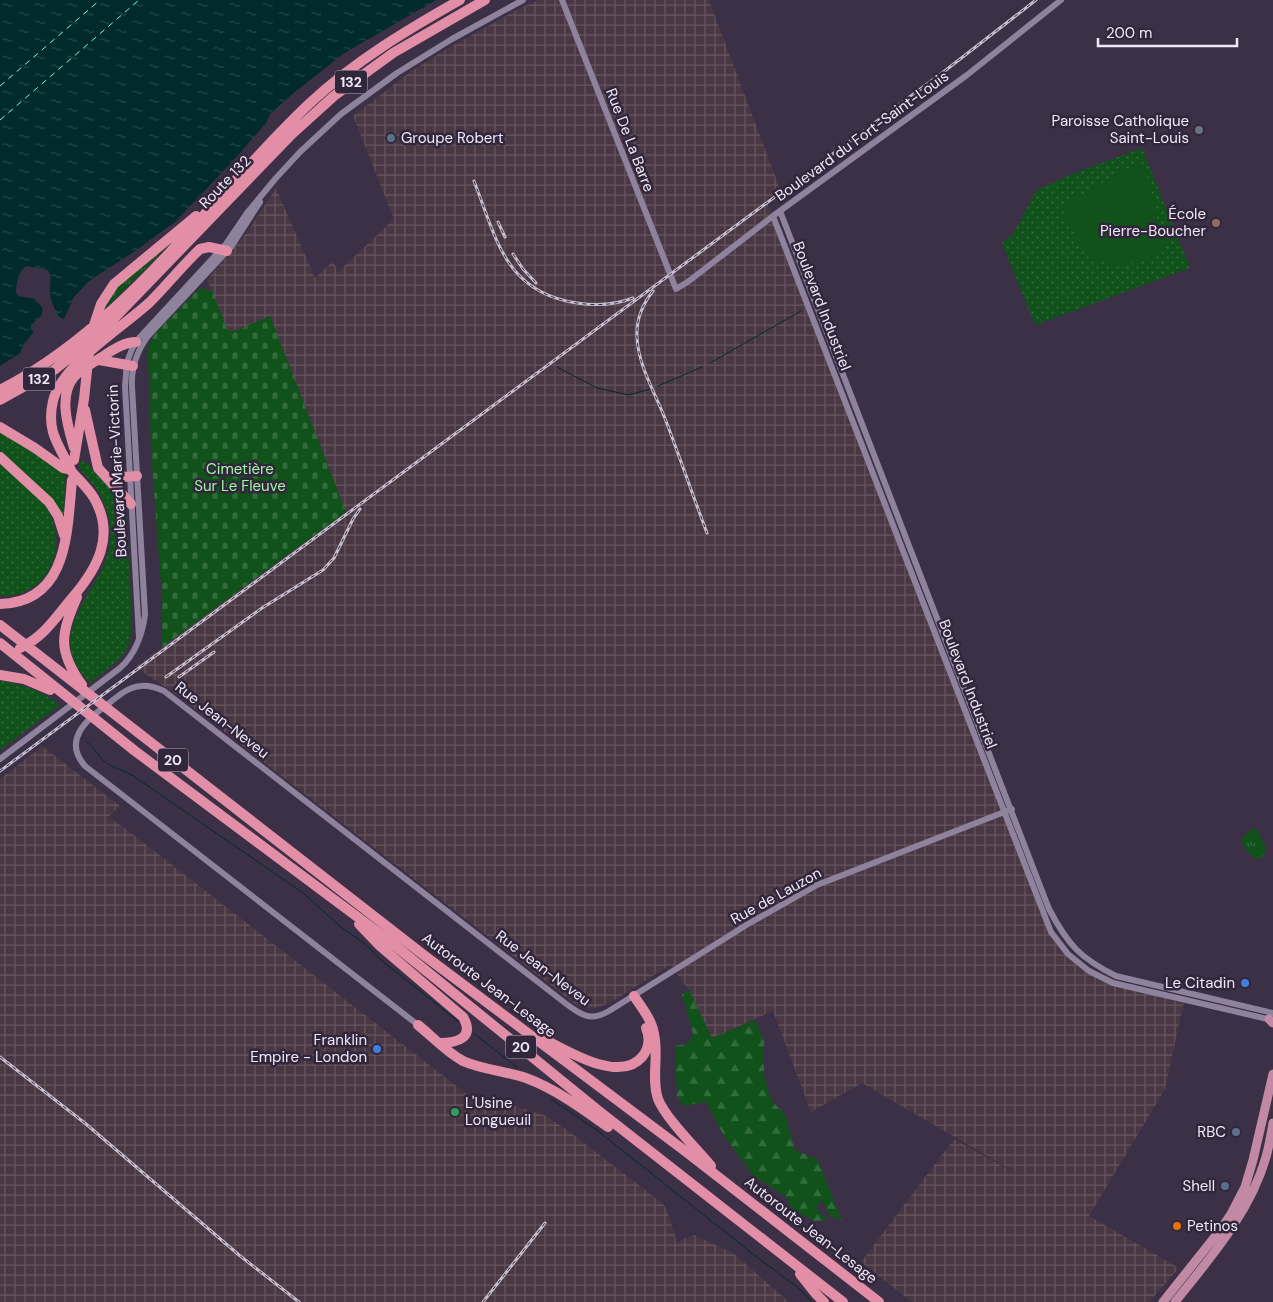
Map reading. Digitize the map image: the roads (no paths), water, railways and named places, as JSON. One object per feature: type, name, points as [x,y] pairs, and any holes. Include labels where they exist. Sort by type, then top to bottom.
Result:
[{"type":"highway","name":"Route 132","points":[[0,390],[42,366],[81,337],[152,270],[297,116],[342,76],[394,38],[460,0]]},
{"type":"highway","name":"Route 132","points":[[0,400],[54,370],[100,334],[302,124],[353,81],[404,46],[485,0]]},
{"type":"highway","points":[[120,327],[238,190]]},
{"type":"highway","points":[[136,342],[129,342],[98,360],[75,376],[66,392],[66,411],[74,456],[84,399],[86,382],[92,330],[97,312],[107,294],[119,280],[220,196]]},
{"type":"highway","points":[[0,604],[11,603],[34,595],[46,585],[58,568],[62,555],[67,527],[71,475],[53,434],[51,418],[54,398],[60,384],[69,372],[150,302],[198,251],[205,247],[220,251]]},
{"type":"highway","points":[[98,360],[130,365]]},
{"type":"highway","points":[[84,399],[99,470],[131,504]]},
{"type":"highway","points":[[0,427],[35,448],[71,475],[94,498],[100,510],[103,525],[103,540],[99,558],[95,568],[82,587],[40,636],[19,648],[0,647]]},
{"type":"highway","points":[[0,457],[50,502],[58,516],[65,538]]},
{"type":"highway","points":[[107,478],[134,477]]},
{"type":"highway","points":[[82,587],[67,620],[64,642],[69,664],[85,690]]},
{"type":"highway","name":"Autoroute Jean-Lesage","points":[[0,625],[519,1027],[723,1180],[879,1302]]},
{"type":"highway","points":[[0,647],[17,657],[68,700]]},
{"type":"highway","points":[[0,675],[29,681],[68,700]]},
{"type":"highway","name":"Autoroute Jean-Lesage","points":[[68,700],[423,967],[592,1106],[843,1302]]},
{"type":"highway","points":[[339,903],[380,946],[464,1016],[466,1029],[462,1038],[454,1043],[440,1043]]},
{"type":"highway","points":[[519,1027],[589,1060],[614,1067],[625,1067],[638,1061],[646,1052],[648,1043],[648,1035],[644,1024],[631,998]]},
{"type":"highway","points":[[631,998],[654,1031],[656,1088],[662,1106],[723,1180]]},
{"type":"highway","points":[[418,1025],[455,1056],[468,1063],[516,1075],[547,1088],[656,1156]]},
{"type":"highway","points":[[791,1261],[824,1302]]},
{"type":"highway","points":[[868,1294],[885,1302]]},
{"type":"main road","points":[[1163,1302],[1217,1235],[1245,1187],[1254,1160],[1273,1074]]},
{"type":"main road","points":[[1175,1302],[1220,1245],[1241,1212],[1255,1185],[1266,1157],[1273,1123]]},
{"type":"street","name":"Boulevard Marie-Victorin","points":[[130,365],[150,333],[231,238],[247,213],[276,178],[320,133],[378,87],[439,46],[523,0]]},
{"type":"street","name":"Rue De La Barre","points":[[562,0],[676,289]]},
{"type":"street","name":"Boulevard du Fort-Saint-Louis","points":[[676,289],[967,75],[1061,0]]},
{"type":"street","name":"Boulevard Industriel","points":[[780,211],[1012,809],[1026,859]]},
{"type":"street","name":"Boulevard Industriel","points":[[773,216],[1004,812],[1039,892],[1051,932],[1068,954],[1089,970],[1113,983],[1176,998],[1257,1013]]},
{"type":"street","name":"Boulevard Marie-Victorin","points":[[0,759],[123,665],[134,652],[144,624],[145,614],[125,386],[136,342],[220,251]]},
{"type":"street","points":[[806,302],[814,298]]},
{"type":"street","points":[[814,320],[821,317]]},
{"type":"street","points":[[829,360],[836,357]]},
{"type":"street","points":[[845,401],[853,399]]},
{"type":"street","points":[[856,430],[864,427]]},
{"type":"street","points":[[863,447],[870,444]]},
{"type":"street","name":"Boulevard Marie-Victorin","points":[[134,477],[131,504],[139,637]]},
{"type":"street","points":[[920,596],[928,592]]},
{"type":"street","name":"Rue Jean-Neveu","points":[[418,1025],[85,766],[78,756],[76,745],[78,734],[86,721],[117,697],[131,689],[145,686],[164,691],[565,1003],[580,1014],[593,1017]]},
{"type":"street","points":[[992,781],[999,778]]},
{"type":"street","name":"Rue de Lauzon","points":[[593,1017],[604,1014],[748,924],[817,885],[1012,809]]},
{"type":"street","name":"Boulevard Industriel","points":[[1039,892],[1058,926],[1077,952],[1093,965],[1116,976],[1178,991],[1272,1019]]},
{"type":"street","points":[[1121,985],[1123,978]]},
{"type":"street","points":[[1176,998],[1178,991]]},
{"type":"water","points":[[0,0],[436,0],[343,54],[290,96],[270,114],[266,123],[231,163],[175,222],[89,281],[74,297],[64,319],[59,317],[52,303],[48,270],[26,266],[18,278],[16,293],[19,296],[35,299],[43,310],[41,316],[31,325],[31,329],[34,332],[24,344],[20,353],[0,366]]},
{"type":"waterway","points":[[710,363],[801,311]]},
{"type":"waterway","points":[[557,367],[597,388],[629,395],[650,389]]},
{"type":"waterway","points":[[658,386],[702,367]]},
{"type":"waterway","points":[[87,742],[107,763],[132,775],[303,893],[342,928],[365,944],[381,960],[459,1022]]},
{"type":"waterway","points":[[473,1033],[518,1068]]},
{"type":"waterway","points":[[551,1099],[598,1131],[801,1290],[812,1302]]},
{"type":"railway","points":[[0,771],[946,70],[1036,0]]},
{"type":"railway","points":[[474,181],[498,243],[507,260],[519,275],[534,288],[553,297],[584,304],[599,305],[633,298]]},
{"type":"railway","points":[[498,222],[505,237]]},
{"type":"railway","points":[[513,254],[536,283]]},
{"type":"railway","points":[[653,291],[643,307],[639,319],[637,331],[638,348],[644,369],[666,421],[707,533]]},
{"type":"railway","points":[[166,677],[262,608],[323,570],[334,558],[360,509]]},
{"type":"railway","points":[[179,677],[214,652]]},
{"type":"railway","points":[[0,1057],[86,1124],[239,1255],[299,1302]]},
{"type":"railway","points":[[483,1302],[545,1223]]},
{"type":"place","name":"Paroisse Catholique Saint-Louis","points":[[1199,130]]},
{"type":"place","name":"Groupe Robert","points":[[391,138]]},
{"type":"place","name":"École Pierre-Boucher","points":[[1216,223]]},
{"type":"place","name":"Le Citadin","points":[[1245,983]]},
{"type":"place","name":"Franklin Empire - London","points":[[377,1049]]},
{"type":"place","name":"L'Usine Longueuil","points":[[455,1112]]},
{"type":"place","name":"RBC","points":[[1236,1132]]},
{"type":"place","name":"Shell","points":[[1225,1186]]},
{"type":"place","name":"Petinos","points":[[1177,1226]]},
{"type":"park label","name":"Cimetière Sur Le Fleuve","points":[[240,478]]}]
